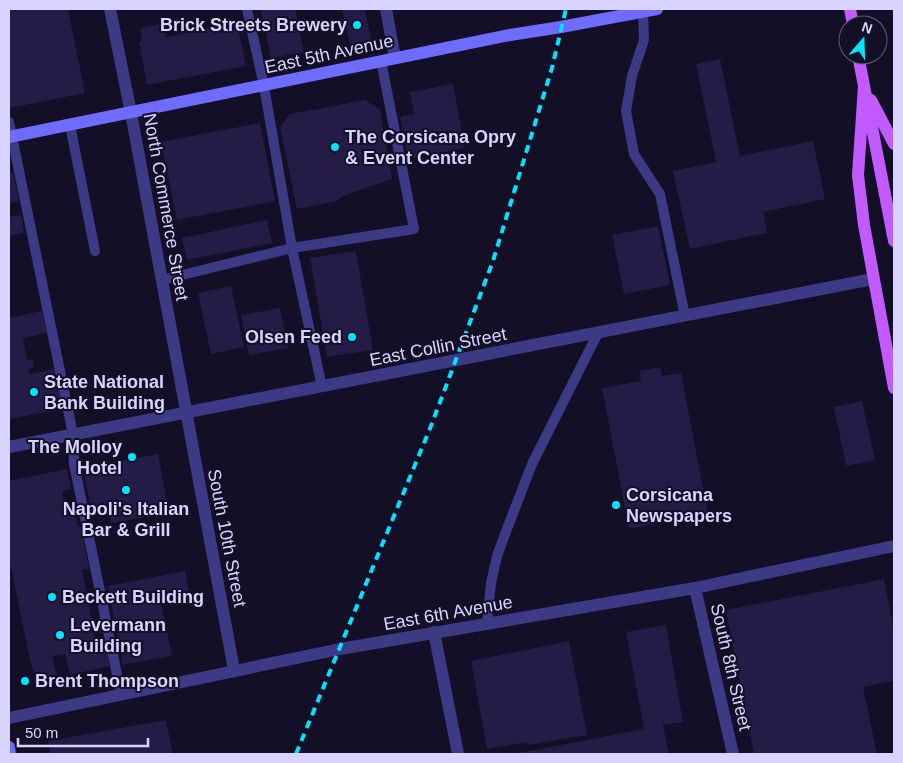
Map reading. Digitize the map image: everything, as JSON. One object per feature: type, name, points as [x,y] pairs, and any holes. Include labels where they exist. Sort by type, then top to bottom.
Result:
[{"type":"main road","points":[[860,65],[894,240]]},
{"type":"main road","points":[[864,86],[894,144]]},
{"type":"main road","points":[[864,86],[858,174],[873,279],[894,388]]},
{"type":"street","name":"North Commerce Street","points":[[110,9],[186,412]]},
{"type":"street","points":[[386,9],[395,58]]},
{"type":"street","name":"East 5th Avenue","points":[[10,137],[510,35],[561,28],[657,9]]},
{"type":"street","name":"East Collin Street","points":[[9,447],[873,279]]},
{"type":"street","name":"South 10th Street","points":[[186,412],[234,670]]},
{"type":"street","name":"East 6th Avenue","points":[[9,718],[234,670],[434,632],[695,588],[894,546]]},
{"type":"street","name":"South 8th Street","points":[[695,588],[733,754]]},
{"type":"street","points":[[434,632],[458,754]]},
{"type":"street","points":[[9,747],[10,754]]},
{"type":"lane","points":[[247,9],[264,86],[292,248],[322,387]]},
{"type":"lane","points":[[642,11],[644,40],[632,76],[626,111],[634,154],[660,194],[685,316]]},
{"type":"lane","points":[[162,280],[292,248],[414,229],[381,61]]},
{"type":"lane","points":[[9,122],[10,137],[73,434],[74,464],[121,694]]},
{"type":"lane","points":[[70,125],[95,252]]},
{"type":"lane","points":[[487,623],[490,583],[507,529],[532,464],[598,333]]},
{"type":"building","points":[[9,9],[68,9],[85,93],[10,108]]},
{"type":"building","points":[[295,9],[304,52],[271,58],[261,10]]},
{"type":"building","name":"Brick Streets Brewery","points":[[342,9],[365,9],[371,40],[350,45]]},
{"type":"building","points":[[163,23],[166,37],[237,23],[246,66],[147,85],[139,42],[142,41],[140,28]]},
{"type":"building","points":[[720,59],[740,156],[813,141],[825,199],[763,212],[767,233],[690,249],[673,171],[716,162],[696,64]]},
{"type":"building","points":[[453,84],[465,148],[408,159],[400,117],[414,114],[410,92]]},
{"type":"building","name":"The Corsicana Opry & Event Center","points":[[365,100],[380,110],[392,179],[343,196],[337,201],[297,209],[280,127],[290,114]]},
{"type":"building","points":[[260,123],[275,201],[177,220],[161,142]]},
{"type":"building","points":[[13,172],[19,201],[9,203],[9,173]]},
{"type":"building","points":[[21,215],[24,233],[9,236],[9,217]]},
{"type":"building","points":[[267,220],[272,243],[187,260],[182,238]]},
{"type":"building","points":[[658,226],[670,285],[624,294],[612,235]]},
{"type":"building","points":[[356,251],[373,350],[327,357],[310,258]]},
{"type":"building","points":[[231,286],[244,347],[211,354],[198,293]]},
{"type":"building","points":[[280,308],[288,348],[249,355],[241,315]]},
{"type":"building","points":[[42,311],[47,333],[23,338],[27,360],[32,359],[34,367],[29,369],[30,374],[55,369],[62,409],[9,419],[9,318]]},
{"type":"building","points":[[660,367],[662,376],[681,373],[708,514],[629,529],[602,388],[641,381],[639,371]]},
{"type":"building","points":[[862,401],[875,460],[846,466],[834,407]]},
{"type":"building","name":"Napoli's Italian Bar & Grill","points":[[158,454],[169,513],[111,523],[109,512],[92,515],[83,467]]},
{"type":"building","points":[[67,469],[71,489],[62,491],[66,512],[74,511],[78,527],[81,527],[89,569],[82,570],[97,648],[106,647],[110,666],[70,675],[65,654],[52,656],[57,676],[36,681],[9,558],[9,481]]},
{"type":"building","points":[[185,571],[189,592],[160,598],[172,656],[123,665],[108,586]]},
{"type":"building","points":[[884,579],[894,632],[894,681],[863,687],[877,754],[754,754],[726,610]]},
{"type":"building","points":[[666,625],[683,722],[663,725],[669,754],[514,754],[644,729],[626,632]]},
{"type":"building","points":[[569,641],[587,735],[527,745],[527,742],[487,749],[471,661]]},
{"type":"building","points":[[166,720],[173,754],[50,754],[48,741]]},
{"type":"railway","points":[[296,754],[431,426],[493,261],[552,68],[566,9]]},
{"type":"place","name":"Brick Streets Brewery","points":[[357,25]]},
{"type":"place","name":"The Corsicana Opry & Event Center","points":[[335,147]]},
{"type":"place","name":"Olsen Feed","points":[[352,337]]},
{"type":"place","name":"State National Bank Building","points":[[34,392]]},
{"type":"place","name":"The Molloy Hotel","points":[[132,457]]},
{"type":"place","name":"Napoli's Italian Bar & Grill","points":[[126,490]]},
{"type":"place","name":"Corsicana Newspapers","points":[[616,505]]},
{"type":"place","name":"Beckett Building","points":[[52,597]]},
{"type":"place","name":"Levermann Building","points":[[60,635]]},
{"type":"place","name":"Brent Thompson","points":[[25,681]]}]
